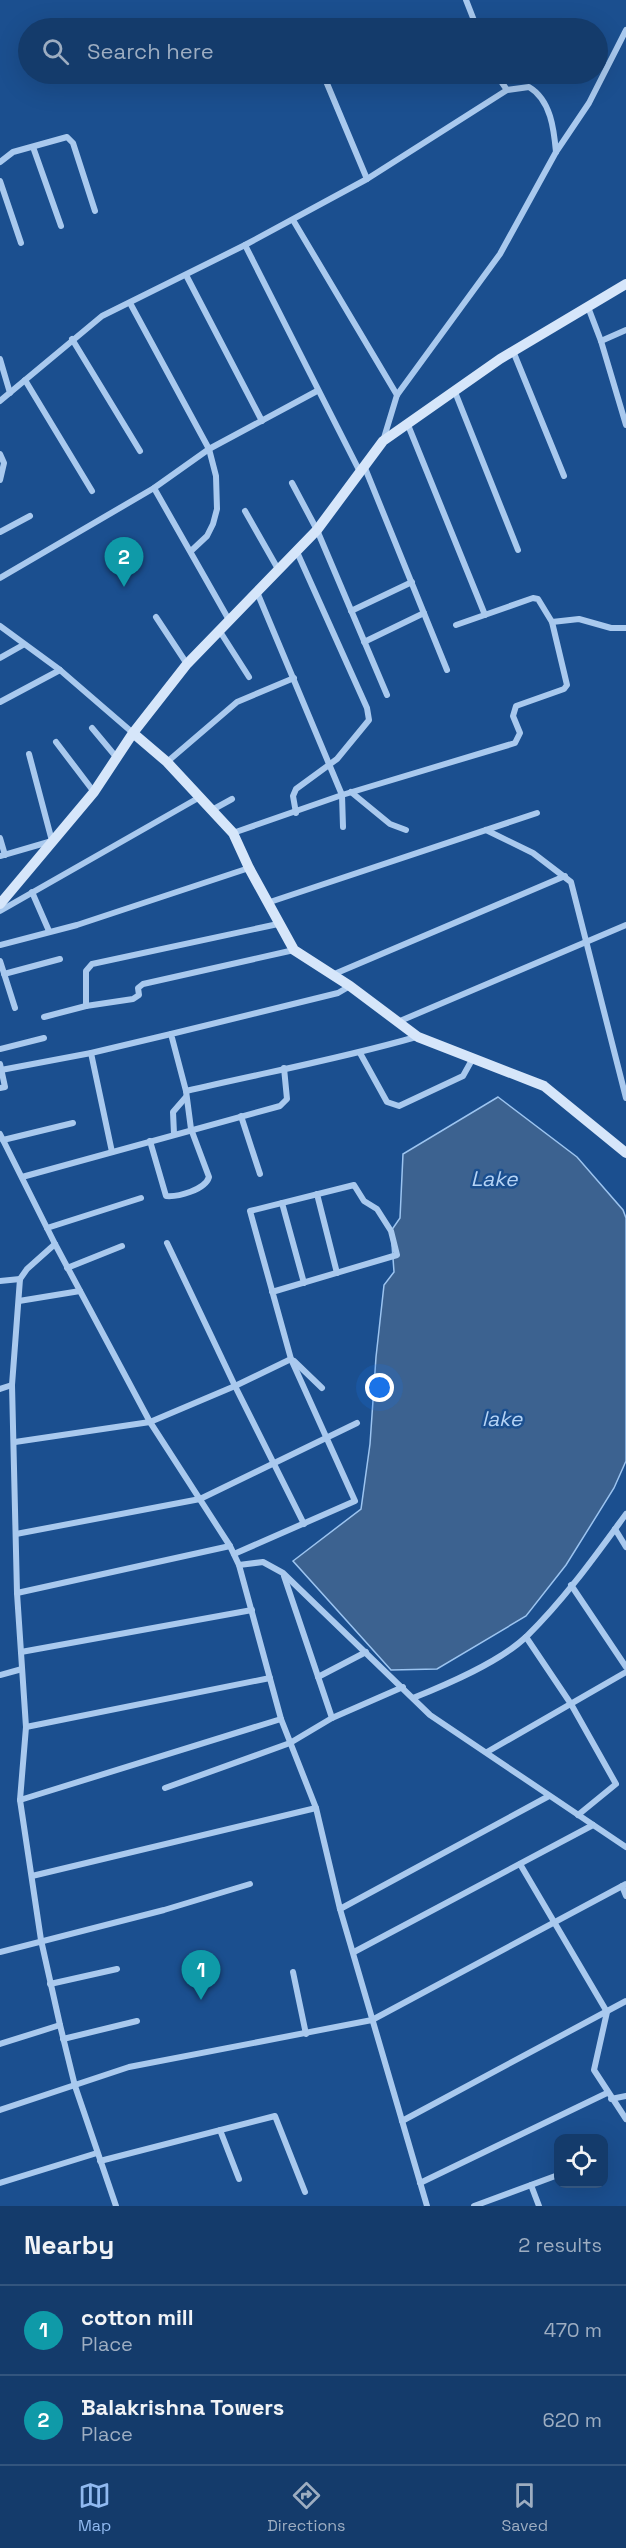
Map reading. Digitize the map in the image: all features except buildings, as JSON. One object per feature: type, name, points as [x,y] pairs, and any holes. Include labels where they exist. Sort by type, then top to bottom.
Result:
[{"type":"street","points":[[465,0],[473,18]]},
{"type":"street","points":[[608,66],[626,30]]},
{"type":"street","points":[[327,84],[367,179]]},
{"type":"street","points":[[503,84],[507,90]]},
{"type":"street","points":[[0,904],[94,792],[133,733],[188,664],[317,530],[363,471],[383,441],[397,395],[500,254],[556,153],[599,84]]},
{"type":"street","points":[[0,401],[102,316],[245,246],[367,179],[507,90],[530,87],[542,98],[553,128],[556,153]]},
{"type":"street","points":[[0,162],[13,152],[67,137],[73,143],[95,211]]},
{"type":"street","points":[[33,147],[61,226]]},
{"type":"street","points":[[0,181],[21,243]]},
{"type":"street","points":[[293,220],[397,395]]},
{"type":"street","points":[[245,246],[317,392],[363,471],[412,582],[447,670]]},
{"type":"street","points":[[186,275],[262,421]]},
{"type":"street","points":[[383,441],[513,351],[626,284]]},
{"type":"street","points":[[129,303],[209,449],[216,476],[217,509],[207,536],[191,551]]},
{"type":"street","points":[[588,306],[626,425]]},
{"type":"street","points":[[601,341],[626,330]]},
{"type":"street","points":[[72,339],[140,451]]},
{"type":"street","points":[[513,351],[564,476]]},
{"type":"street","points":[[0,359],[10,393]]},
{"type":"street","points":[[25,380],[92,491]]},
{"type":"street","points":[[0,578],[154,488],[209,449],[317,392]]},
{"type":"street","points":[[455,392],[518,550]]},
{"type":"street","points":[[408,425],[485,615]]},
{"type":"street","points":[[0,454],[4,463],[0,480]]},
{"type":"street","points":[[292,483],[317,530],[387,695]]},
{"type":"street","points":[[154,488],[229,620]]},
{"type":"street","points":[[245,511],[278,569]]},
{"type":"street","points":[[0,532],[30,516]]},
{"type":"street","points":[[296,813],[294,792],[330,765],[367,725],[368,714],[297,552]]},
{"type":"street","points":[[351,610],[412,582]]},
{"type":"street","points":[[257,591],[342,795],[343,827]]},
{"type":"street","points":[[234,833],[351,792],[514,743],[520,733],[513,716],[516,706],[564,689],[567,685],[552,622],[540,602],[533,598],[456,625]]},
{"type":"street","points":[[364,642],[424,613]]},
{"type":"street","points":[[156,617],[188,664]]},
{"type":"street","points":[[552,622],[579,619],[611,628],[626,628]]},
{"type":"street","points":[[0,626],[60,670],[167,762],[234,833],[249,868],[294,950],[400,1021],[418,1037],[544,1086],[626,1153]]},
{"type":"street","points":[[219,630],[249,677]]},
{"type":"street","points":[[0,658],[23,645]]},
{"type":"street","points":[[0,702],[60,670]]},
{"type":"street","points":[[167,762],[237,702],[294,678]]},
{"type":"street","points":[[93,728],[118,758]]},
{"type":"street","points":[[56,742],[94,792]]},
{"type":"street","points":[[29,754],[52,841]]},
{"type":"street","points":[[351,792],[390,824],[406,830]]},
{"type":"street","points":[[0,911],[200,797]]},
{"type":"street","points":[[212,810],[232,799]]},
{"type":"street","points":[[267,903],[537,813]]},
{"type":"street","points":[[486,830],[523,847],[571,882],[588,941],[626,1098]]},
{"type":"street","points":[[0,838],[3,856],[52,841]]},
{"type":"street","points":[[0,945],[77,925],[249,868]]},
{"type":"street","points":[[332,975],[565,876]]},
{"type":"street","points":[[32,892],[49,931]]},
{"type":"street","points":[[86,1006],[86,971],[92,964],[278,924]]},
{"type":"street","points":[[400,1021],[626,925]]},
{"type":"street","points":[[44,1017],[86,1006],[137,998],[138,987],[143,984],[294,950]]},
{"type":"street","points":[[4,974],[60,959]]},
{"type":"street","points":[[0,961],[15,1008]]},
{"type":"street","points":[[0,1088],[5,1087],[1,1067],[91,1053],[338,993],[350,986]]},
{"type":"street","points":[[150,1141],[164,1193],[169,1197],[202,1187],[209,1177],[191,1129],[186,1094],[171,1034]]},
{"type":"street","points":[[174,1134],[173,1112],[186,1094],[284,1068],[360,1053],[418,1037]]},
{"type":"street","points":[[0,1048],[44,1038]]},
{"type":"street","points":[[91,1053],[112,1152]]},
{"type":"street","points":[[360,1053],[387,1102],[399,1106],[463,1076],[473,1058]]},
{"type":"street","points":[[22,1177],[285,1103],[284,1068]]},
{"type":"street","points":[[241,1116],[260,1174]]},
{"type":"street","points":[[74,1124],[2,1137],[55,1244],[150,1422],[230,1546],[239,1565],[281,1719],[316,1808],[340,1909],[427,2206]]},
{"type":"street","points":[[234,1554],[355,1501],[291,1359],[272,1292],[250,1211],[354,1185],[364,1202],[377,1209],[391,1231],[397,1255],[272,1292]]},
{"type":"street","points":[[317,1194],[337,1273]]},
{"type":"street","points":[[47,1228],[141,1198]]},
{"type":"street","points":[[282,1203],[304,1283]]},
{"type":"street","points":[[55,1244],[27,1269],[20,1279],[12,1385],[17,1593],[26,1727],[20,1800],[41,1940],[63,2039],[75,2086],[116,2206]]},
{"type":"street","points":[[167,1244],[304,1524]]},
{"type":"street","points":[[68,1268],[122,1246]]},
{"type":"street","points":[[0,1281],[20,1279]]},
{"type":"street","points":[[19,1301],[80,1291]]},
{"type":"street","points":[[15,1442],[150,1422],[235,1386],[291,1359]]},
{"type":"street","points":[[291,1359],[322,1388]]},
{"type":"street","points":[[0,1389],[12,1385]]},
{"type":"street","points":[[16,1534],[200,1499],[357,1423]]},
{"type":"street","points":[[413,1698],[463,1677],[526,1637],[571,1585],[626,1514]]},
{"type":"street","points":[[615,1529],[626,1548]]},
{"type":"street","points":[[17,1593],[230,1546]]},
{"type":"street","points":[[239,1565],[263,1562],[283,1573],[430,1714],[626,1847]]},
{"type":"street","points":[[283,1573],[332,1718]]},
{"type":"street","points":[[571,1585],[626,1667]]},
{"type":"street","points":[[21,1652],[252,1610]]},
{"type":"street","points":[[526,1637],[571,1704],[616,1784],[578,1815]]},
{"type":"street","points":[[318,1677],[366,1652]]},
{"type":"street","points":[[0,1675],[22,1670]]},
{"type":"street","points":[[487,1752],[626,1672]]},
{"type":"street","points":[[26,1727],[270,1678]]},
{"type":"street","points":[[165,1788],[290,1743],[332,1718],[403,1687]]},
{"type":"street","points":[[20,1800],[281,1719]]},
{"type":"street","points":[[340,1909],[549,1796]]},
{"type":"street","points":[[32,1876],[316,1808]]},
{"type":"street","points":[[354,1952],[593,1825]]},
{"type":"street","points":[[520,1864],[607,2012],[594,2070],[626,2119]]},
{"type":"street","points":[[0,1952],[164,1910],[250,1884]]},
{"type":"street","points":[[0,2110],[129,2067],[372,2020],[624,1885],[626,1896]]},
{"type":"street","points":[[50,1984],[117,1969]]},
{"type":"street","points":[[294,1972],[306,2034]]},
{"type":"street","points":[[402,2121],[626,2001]]},
{"type":"street","points":[[63,2039],[137,2021]]},
{"type":"street","points":[[0,2044],[60,2025]]},
{"type":"street","points":[[420,2182],[609,2096],[626,2096]]},
{"type":"street","points":[[100,2161],[275,2116],[305,2192]]},
{"type":"street","points":[[220,2130],[239,2179]]},
{"type":"street","points":[[0,2183],[97,2152]]},
{"type":"street","points":[[474,2206],[554,2176]]},
{"type":"street","points":[[531,2185],[539,2206]]},
{"type":"water","name":"lake","points":[[498,1097],[577,1157],[623,1210],[626,1218],[626,1461],[614,1488],[566,1565],[526,1616],[437,1669],[391,1670],[293,1561],[361,1509],[370,1444],[384,1285],[394,1272],[391,1231],[400,1218],[403,1154]]},
{"type":"place","name":"Balakrishna Towers","points":[[124,587]]},
{"type":"place","name":"cotton mill","points":[[201,2000]]},
{"type":"water label","name":"Lake","points":[[494,1179]]}]
